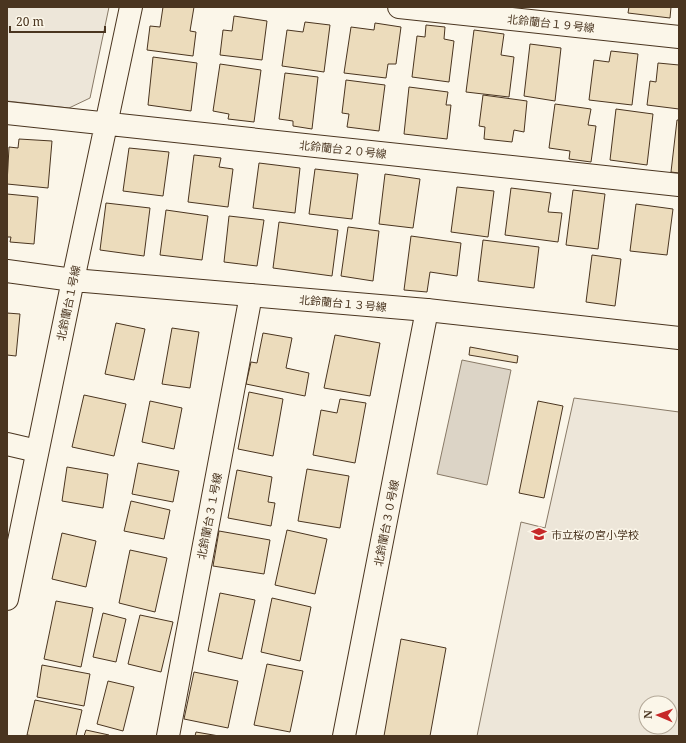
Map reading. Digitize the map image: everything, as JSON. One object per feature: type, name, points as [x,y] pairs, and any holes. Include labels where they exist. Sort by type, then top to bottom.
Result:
[{"type":"street","name":"北鈴蘭台１号線","points":[[7,599],[131,7]]},
{"type":"street","name":"北鈴蘭台１９号線","points":[[398,7],[679,37]]},
{"type":"street","name":"北鈴蘭台２０号線","points":[[7,112],[107,124],[679,184]]},
{"type":"street","name":"北鈴蘭台１３号線","points":[[7,271],[73,280],[427,310],[679,338]]},
{"type":"street","name":"北鈴蘭台３１号線","points":[[168,736],[252,295]]},
{"type":"street","name":"北鈴蘭台３０号線","points":[[344,736],[427,310]]},
{"type":"street","points":[[7,444],[37,451]]},
{"type":"shaded area","points":[[7,7],[109,7],[90,98],[69,108],[7,101]]},
{"type":"shaded area","points":[[462,360],[511,370],[487,485],[437,474]]},
{"type":"shaded area","points":[[574,398],[679,412],[679,736],[477,736],[521,522],[545,528]]},
{"type":"building","points":[[163,7],[194,7],[190,31],[196,32],[193,56],[147,50],[150,26],[160,27]]},
{"type":"building","points":[[629,7],[671,7],[670,18],[628,13]]},
{"type":"building","points":[[234,16],[267,21],[262,60],[220,55],[223,30],[232,31]]},
{"type":"building","points":[[305,22],[330,25],[324,72],[282,66],[287,30],[303,32]]},
{"type":"building","points":[[375,23],[401,27],[396,64],[388,64],[386,78],[344,73],[351,27],[374,30]]},
{"type":"building","points":[[426,25],[445,27],[444,39],[454,41],[449,82],[412,77],[417,36],[425,37]]},
{"type":"building","points":[[474,30],[504,34],[501,55],[514,57],[509,97],[466,92]]},
{"type":"building","points":[[530,44],[561,48],[555,101],[524,96]]},
{"type":"building","points":[[611,51],[638,54],[632,105],[589,100],[594,60],[609,62]]},
{"type":"building","points":[[153,57],[197,63],[191,111],[148,105]]},
{"type":"building","points":[[658,63],[679,65],[679,109],[647,105],[650,81],[656,82]]},
{"type":"building","points":[[220,64],[261,70],[254,122],[228,119],[229,114],[213,111]]},
{"type":"building","points":[[285,73],[318,77],[312,129],[293,126],[293,121],[279,119]]},
{"type":"building","points":[[346,80],[385,85],[379,131],[347,127],[349,114],[342,113]]},
{"type":"building","points":[[409,87],[448,92],[446,105],[451,105],[447,139],[404,134]]},
{"type":"building","points":[[483,95],[527,101],[524,132],[514,130],[512,142],[484,139],[485,127],[479,126]]},
{"type":"building","points":[[555,104],[591,109],[588,125],[596,126],[591,162],[569,159],[570,151],[549,148]]},
{"type":"building","points":[[616,109],[653,114],[647,165],[610,160]]},
{"type":"building","points":[[677,120],[679,120],[679,173],[671,172]]},
{"type":"building","points":[[19,139],[52,141],[48,188],[7,184],[9,147],[18,148]]},
{"type":"building","points":[[129,148],[169,152],[163,196],[123,191]]},
{"type":"building","points":[[194,155],[221,158],[219,167],[233,169],[228,207],[188,202]]},
{"type":"building","points":[[259,163],[300,168],[295,213],[253,208]]},
{"type":"building","points":[[315,169],[358,174],[352,219],[309,214]]},
{"type":"building","points":[[385,174],[420,179],[413,228],[379,224]]},
{"type":"building","points":[[457,187],[494,191],[488,237],[451,232]]},
{"type":"building","points":[[511,188],[551,193],[548,212],[562,213],[558,242],[505,235]]},
{"type":"building","points":[[573,190],[605,194],[598,249],[566,245]]},
{"type":"building","points":[[7,194],[38,197],[34,244],[10,242],[11,237],[7,237]]},
{"type":"building","points":[[106,203],[150,208],[144,256],[100,250]]},
{"type":"building","points":[[636,204],[673,209],[667,255],[630,251]]},
{"type":"building","points":[[166,210],[208,216],[202,260],[160,255]]},
{"type":"building","points":[[229,216],[264,220],[257,266],[224,262]]},
{"type":"building","points":[[279,222],[338,230],[332,276],[273,268]]},
{"type":"building","points":[[348,227],[379,231],[373,281],[341,276]]},
{"type":"building","points":[[411,236],[461,243],[457,276],[430,272],[427,292],[404,290]]},
{"type":"building","points":[[483,240],[539,247],[534,288],[478,281]]},
{"type":"building","points":[[592,255],[621,259],[615,306],[586,302]]},
{"type":"building","points":[[7,313],[20,314],[16,356],[7,355]]},
{"type":"building","points":[[116,323],[145,329],[134,380],[105,374]]},
{"type":"building","points":[[172,328],[199,332],[190,388],[162,384]]},
{"type":"building","points":[[263,333],[292,338],[286,368],[309,373],[305,396],[246,384],[251,362],[257,363]]},
{"type":"building","points":[[335,335],[380,343],[370,396],[324,388]]},
{"type":"building","points":[[470,347],[518,356],[517,363],[469,355]]},
{"type":"building","points":[[249,392],[283,399],[273,456],[238,449]]},
{"type":"building","points":[[84,395],[126,404],[114,456],[72,447]]},
{"type":"building","points":[[340,399],[366,403],[355,463],[313,455],[321,410],[337,413]]},
{"type":"building","points":[[150,401],[182,408],[174,449],[142,442]]},
{"type":"building","points":[[538,401],[563,406],[544,498],[519,493]]},
{"type":"building","points":[[138,463],[179,471],[173,502],[132,494]]},
{"type":"building","points":[[67,467],[108,474],[103,508],[62,501]]},
{"type":"building","points":[[307,469],[349,476],[340,528],[298,521]]},
{"type":"building","points":[[237,470],[272,477],[268,502],[275,503],[271,526],[228,518]]},
{"type":"building","points":[[131,501],[170,510],[164,539],[124,531]]},
{"type":"building","points":[[287,530],[327,539],[315,594],[275,585]]},
{"type":"building","points":[[219,531],[270,540],[264,574],[213,566]]},
{"type":"building","points":[[62,533],[96,541],[86,587],[52,579]]},
{"type":"building","points":[[130,550],[167,558],[155,612],[119,603]]},
{"type":"building","points":[[220,593],[255,600],[242,659],[208,651]]},
{"type":"building","points":[[272,598],[311,607],[300,661],[261,652]]},
{"type":"building","points":[[56,601],[93,608],[81,667],[44,659]]},
{"type":"building","points":[[103,613],[126,619],[116,662],[93,657]]},
{"type":"building","points":[[140,615],[173,622],[161,672],[128,664]]},
{"type":"building","points":[[401,639],[446,648],[430,736],[384,736]]},
{"type":"building","points":[[267,664],[303,671],[290,732],[254,725]]},
{"type":"building","points":[[42,665],[90,674],[84,706],[37,697]]},
{"type":"building","points":[[194,672],[238,681],[228,728],[184,719]]},
{"type":"building","points":[[108,681],[134,687],[123,731],[97,724]]},
{"type":"building","points":[[35,700],[82,710],[76,736],[27,735]]},
{"type":"building","points":[[86,730],[109,735],[84,736]]},
{"type":"building","points":[[196,732],[219,736],[195,736]]},
{"type":"place","name":"市立桜の宮小学校","points":[[539,534]]}]
